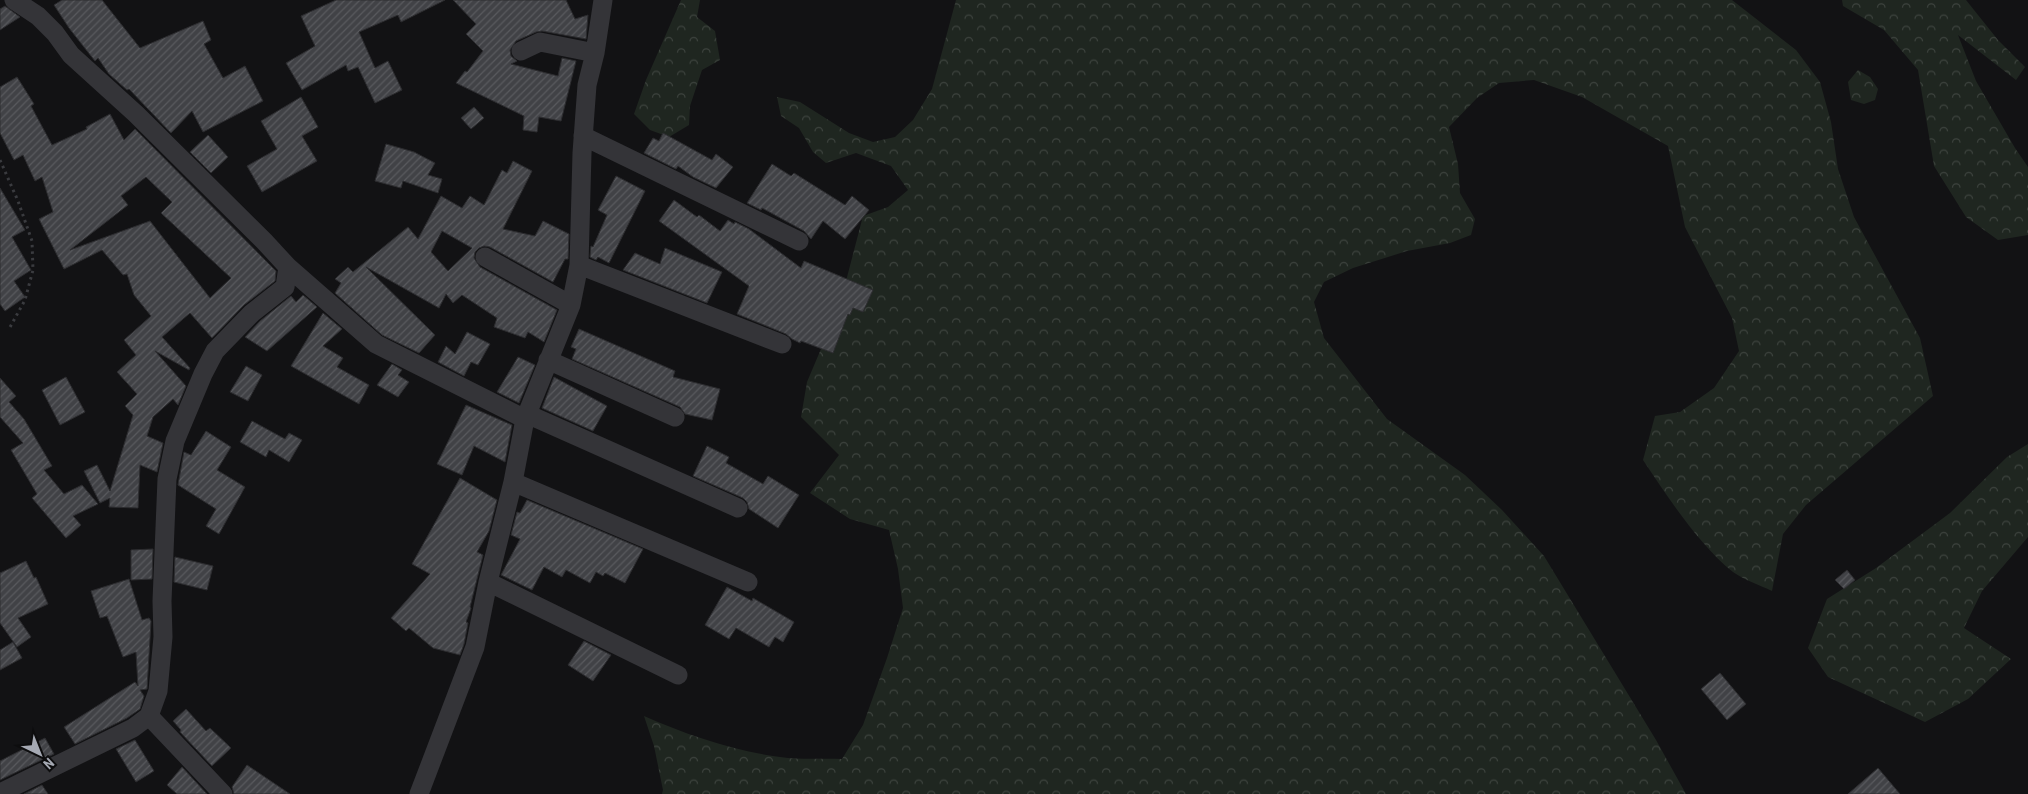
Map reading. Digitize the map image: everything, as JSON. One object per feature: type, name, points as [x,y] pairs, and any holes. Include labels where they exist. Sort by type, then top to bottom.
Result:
[{"type":"street","points":[[0,5],[7,0]]},
{"type":"street","points":[[14,0],[38,16],[55,33],[71,55],[136,114],[288,267],[376,344],[526,416],[738,508]]},
{"type":"street","points":[[419,794],[475,647],[488,582],[513,482],[526,416],[571,305],[579,265],[583,136],[587,85],[595,53],[602,0]]},
{"type":"street","points":[[521,51],[540,42],[595,53]]},
{"type":"street","points":[[583,136],[799,241]]},
{"type":"street","points":[[485,257],[571,305]]},
{"type":"street","points":[[579,265],[782,344]]},
{"type":"street","points":[[0,793],[133,728],[150,716],[158,691],[163,637],[162,601],[167,479],[176,442],[203,374],[215,351],[252,313],[284,286],[288,267]]},
{"type":"street","points":[[548,360],[675,417]]},
{"type":"street","points":[[513,482],[748,582]]},
{"type":"street","points":[[488,582],[678,675]]},
{"type":"street","points":[[150,716],[223,794]]},
{"type":"path","points":[[0,160],[18,201],[32,241],[32,270],[25,300],[9,329]]},
{"type":"green space","points":[[681,0],[700,0],[697,17],[715,31],[720,60],[702,70],[690,106],[689,125],[669,137],[650,130],[634,114],[646,80]]},
{"type":"green space","points":[[956,0],[1732,0],[1796,50],[1820,82],[1831,122],[1838,169],[1854,217],[1920,338],[1933,396],[1806,505],[1783,534],[1772,591],[1737,575],[1720,561],[1684,519],[1643,460],[1655,416],[1680,412],[1714,388],[1739,351],[1732,318],[1685,227],[1668,146],[1582,97],[1534,80],[1499,83],[1477,98],[1449,127],[1458,164],[1460,193],[1475,219],[1471,235],[1450,243],[1407,251],[1353,268],[1324,282],[1314,302],[1324,338],[1387,419],[1465,475],[1502,510],[1544,556],[1656,740],[1686,794],[662,794],[663,790],[654,746],[644,716],[694,736],[745,751],[796,758],[842,759],[863,725],[903,608],[898,569],[889,530],[850,519],[810,493],[839,455],[801,417],[807,382],[840,304],[863,216],[888,207],[908,190],[891,166],[856,153],[826,163],[813,152],[799,128],[781,116],[777,97],[800,102],[849,133],[873,142],[895,137],[913,120],[932,89]]},
{"type":"green space","points":[[1842,0],[1966,0],[1998,40],[2025,67],[2016,80],[1958,35],[1976,81],[2028,167],[2028,235],[1998,240],[1966,217],[1934,166],[1918,70],[1884,30],[1843,6]]},
{"type":"green space","points":[[1858,70],[1870,77],[1878,89],[1875,100],[1864,104],[1851,100],[1848,82]]},
{"type":"green space","points":[[2028,444],[2028,537],[1982,591],[1964,628],[2011,659],[1968,699],[1925,722],[1828,677],[1808,648],[1827,599],[1876,568],[1950,513],[2007,457]]},
{"type":"building","points":[[62,0],[102,0],[140,48],[203,21],[211,40],[204,44],[223,78],[245,66],[263,101],[203,132],[192,111],[171,133],[129,89],[127,90],[109,74],[98,58],[95,61],[54,5]]},
{"type":"building","points":[[336,0],[445,0],[401,22],[398,15],[359,32],[375,68],[388,61],[402,90],[375,103],[358,67],[348,71],[346,65],[302,90],[286,63],[315,46],[301,16]]},
{"type":"building","points":[[453,0],[566,0],[575,19],[588,15],[586,39],[542,31],[516,41],[510,50],[511,56],[517,61],[511,64],[558,76],[562,58],[576,61],[561,121],[539,117],[537,132],[523,130],[524,116],[456,83],[483,51],[466,34],[476,24]]},
{"type":"building","points":[[5,6],[20,17],[0,30],[0,9]]},
{"type":"building","points":[[17,77],[34,104],[31,106],[52,145],[87,129],[86,127],[110,114],[124,140],[135,129],[276,271],[275,281],[244,305],[212,338],[190,313],[162,337],[190,368],[189,370],[155,351],[186,386],[178,405],[173,399],[153,417],[147,436],[163,443],[157,472],[140,465],[138,508],[109,507],[110,498],[100,503],[84,471],[97,465],[110,491],[133,415],[125,406],[137,394],[117,372],[136,355],[124,340],[151,316],[134,295],[127,274],[123,275],[102,250],[64,269],[39,219],[53,212],[42,177],[35,181],[23,155],[14,160],[0,133],[0,87]],"holes":[[[146,177],[172,202],[161,213],[231,278],[210,298],[150,221],[70,250],[128,205],[121,196]]]},
{"type":"building","points":[[301,97],[318,127],[302,136],[317,161],[262,192],[247,166],[277,149],[261,121]]},
{"type":"building","points":[[474,107],[484,118],[471,129],[461,118]]},
{"type":"building","points":[[663,133],[712,160],[716,154],[733,167],[716,188],[693,177],[678,166],[676,169],[644,153],[653,138],[659,141]]},
{"type":"building","points":[[208,135],[228,157],[211,173],[190,152]]},
{"type":"building","points":[[386,144],[414,152],[435,163],[428,175],[442,179],[438,193],[403,181],[401,188],[375,181]]},
{"type":"building","points":[[513,161],[532,171],[503,229],[535,236],[543,221],[569,234],[568,259],[565,259],[553,282],[490,247],[484,246],[479,248],[475,252],[474,258],[480,267],[557,310],[544,342],[528,332],[525,338],[494,327],[497,318],[462,295],[453,303],[446,294],[439,308],[366,267],[435,335],[419,353],[382,335],[335,293],[341,283],[335,279],[348,267],[353,272],[408,227],[418,239],[441,196],[462,208],[470,196],[484,205],[502,170],[507,173]],"holes":[[[442,231],[472,248],[448,271],[431,252]]]},
{"type":"building","points":[[772,164],[791,176],[794,173],[845,205],[852,196],[869,210],[845,239],[823,221],[811,239],[804,231],[762,208],[761,210],[747,203]]},
{"type":"building","points":[[616,176],[645,191],[609,263],[598,257],[596,260],[590,257],[591,246],[593,247],[607,215],[598,210]]},
{"type":"building","points":[[0,188],[25,230],[12,237],[31,270],[14,281],[25,297],[5,311],[0,304]]},
{"type":"building","points":[[674,200],[697,217],[699,215],[720,231],[728,220],[749,229],[801,268],[804,261],[873,290],[863,312],[853,308],[850,315],[848,314],[833,353],[801,341],[800,343],[786,334],[737,314],[749,286],[659,221]]},
{"type":"building","points":[[665,248],[722,272],[707,303],[623,270],[635,253],[660,264]]},
{"type":"building","points":[[303,295],[317,307],[267,351],[245,337],[260,321],[291,296],[296,302]]},
{"type":"building","points":[[323,313],[342,329],[323,346],[343,358],[337,367],[369,385],[359,404],[291,366]]},
{"type":"building","points":[[579,329],[675,371],[673,377],[720,389],[712,420],[685,414],[680,407],[572,359],[576,349],[571,347]]},
{"type":"building","points":[[467,332],[490,344],[478,365],[471,362],[464,376],[438,362],[446,346],[455,354]]},
{"type":"building","points":[[518,357],[535,365],[519,403],[497,392]]},
{"type":"building","points":[[392,364],[402,370],[398,375],[409,382],[398,397],[377,385]]},
{"type":"building","points":[[246,366],[262,375],[248,401],[230,392]]},
{"type":"building","points":[[66,377],[85,412],[60,425],[42,390]]},
{"type":"building","points":[[554,377],[607,406],[593,431],[542,408]]},
{"type":"building","points":[[0,378],[16,396],[9,402],[24,419],[52,466],[44,470],[64,494],[82,485],[98,504],[73,516],[81,525],[66,538],[32,498],[37,494],[11,450],[23,443],[0,417]]},
{"type":"building","points":[[466,405],[512,425],[505,462],[474,446],[462,475],[437,464]]},
{"type":"building","points":[[252,421],[285,439],[289,433],[302,440],[289,462],[269,450],[266,457],[240,442]]},
{"type":"building","points":[[206,431],[231,447],[217,470],[245,487],[219,534],[206,526],[216,509],[178,485],[184,452],[191,455]]},
{"type":"building","points":[[707,446],[729,457],[726,463],[763,484],[768,476],[799,495],[778,528],[749,509],[747,502],[743,498],[693,476]]},
{"type":"building","points":[[460,478],[497,500],[489,531],[477,552],[483,555],[466,622],[468,623],[460,655],[433,648],[409,628],[406,631],[391,618],[430,574],[412,564]]},
{"type":"building","points":[[527,500],[643,549],[625,583],[605,573],[603,576],[596,572],[590,583],[566,570],[562,577],[544,567],[532,590],[501,575],[520,539],[511,535],[517,512],[520,513]]},
{"type":"building","points":[[153,549],[152,579],[131,580],[131,550]]},
{"type":"building","points":[[175,557],[213,566],[207,590],[174,582]]},
{"type":"building","points":[[26,561],[34,578],[36,577],[48,604],[18,618],[31,637],[17,647],[0,623],[0,573]]},
{"type":"building","points":[[1847,570],[1855,580],[1844,589],[1835,580]]},
{"type":"building","points":[[129,579],[142,620],[149,618],[151,621],[147,689],[140,690],[144,696],[140,709],[127,718],[75,744],[64,727],[135,682],[138,686],[136,652],[123,657],[107,616],[100,618],[91,591]]},
{"type":"building","points":[[727,587],[752,601],[753,598],[794,622],[783,642],[775,637],[769,647],[736,628],[729,639],[705,625]]},
{"type":"building","points":[[584,641],[611,655],[593,681],[568,665]]},
{"type":"building","points":[[13,642],[22,658],[0,670],[0,650]]},
{"type":"building","points":[[1720,673],[1746,704],[1727,720],[1701,689]]},
{"type":"building","points":[[186,709],[206,731],[210,728],[231,748],[212,766],[180,732],[181,730],[173,721]]},
{"type":"building","points":[[45,738],[54,754],[0,780],[0,761]]},
{"type":"building","points":[[135,740],[154,771],[136,782],[116,749]]},
{"type":"building","points":[[247,765],[290,794],[234,794],[232,787]]},
{"type":"building","points":[[182,767],[207,794],[177,794],[167,785]]},
{"type":"building","points":[[1878,768],[1900,794],[1848,794]]},
{"type":"building","points":[[42,785],[48,794],[24,794]]}]
